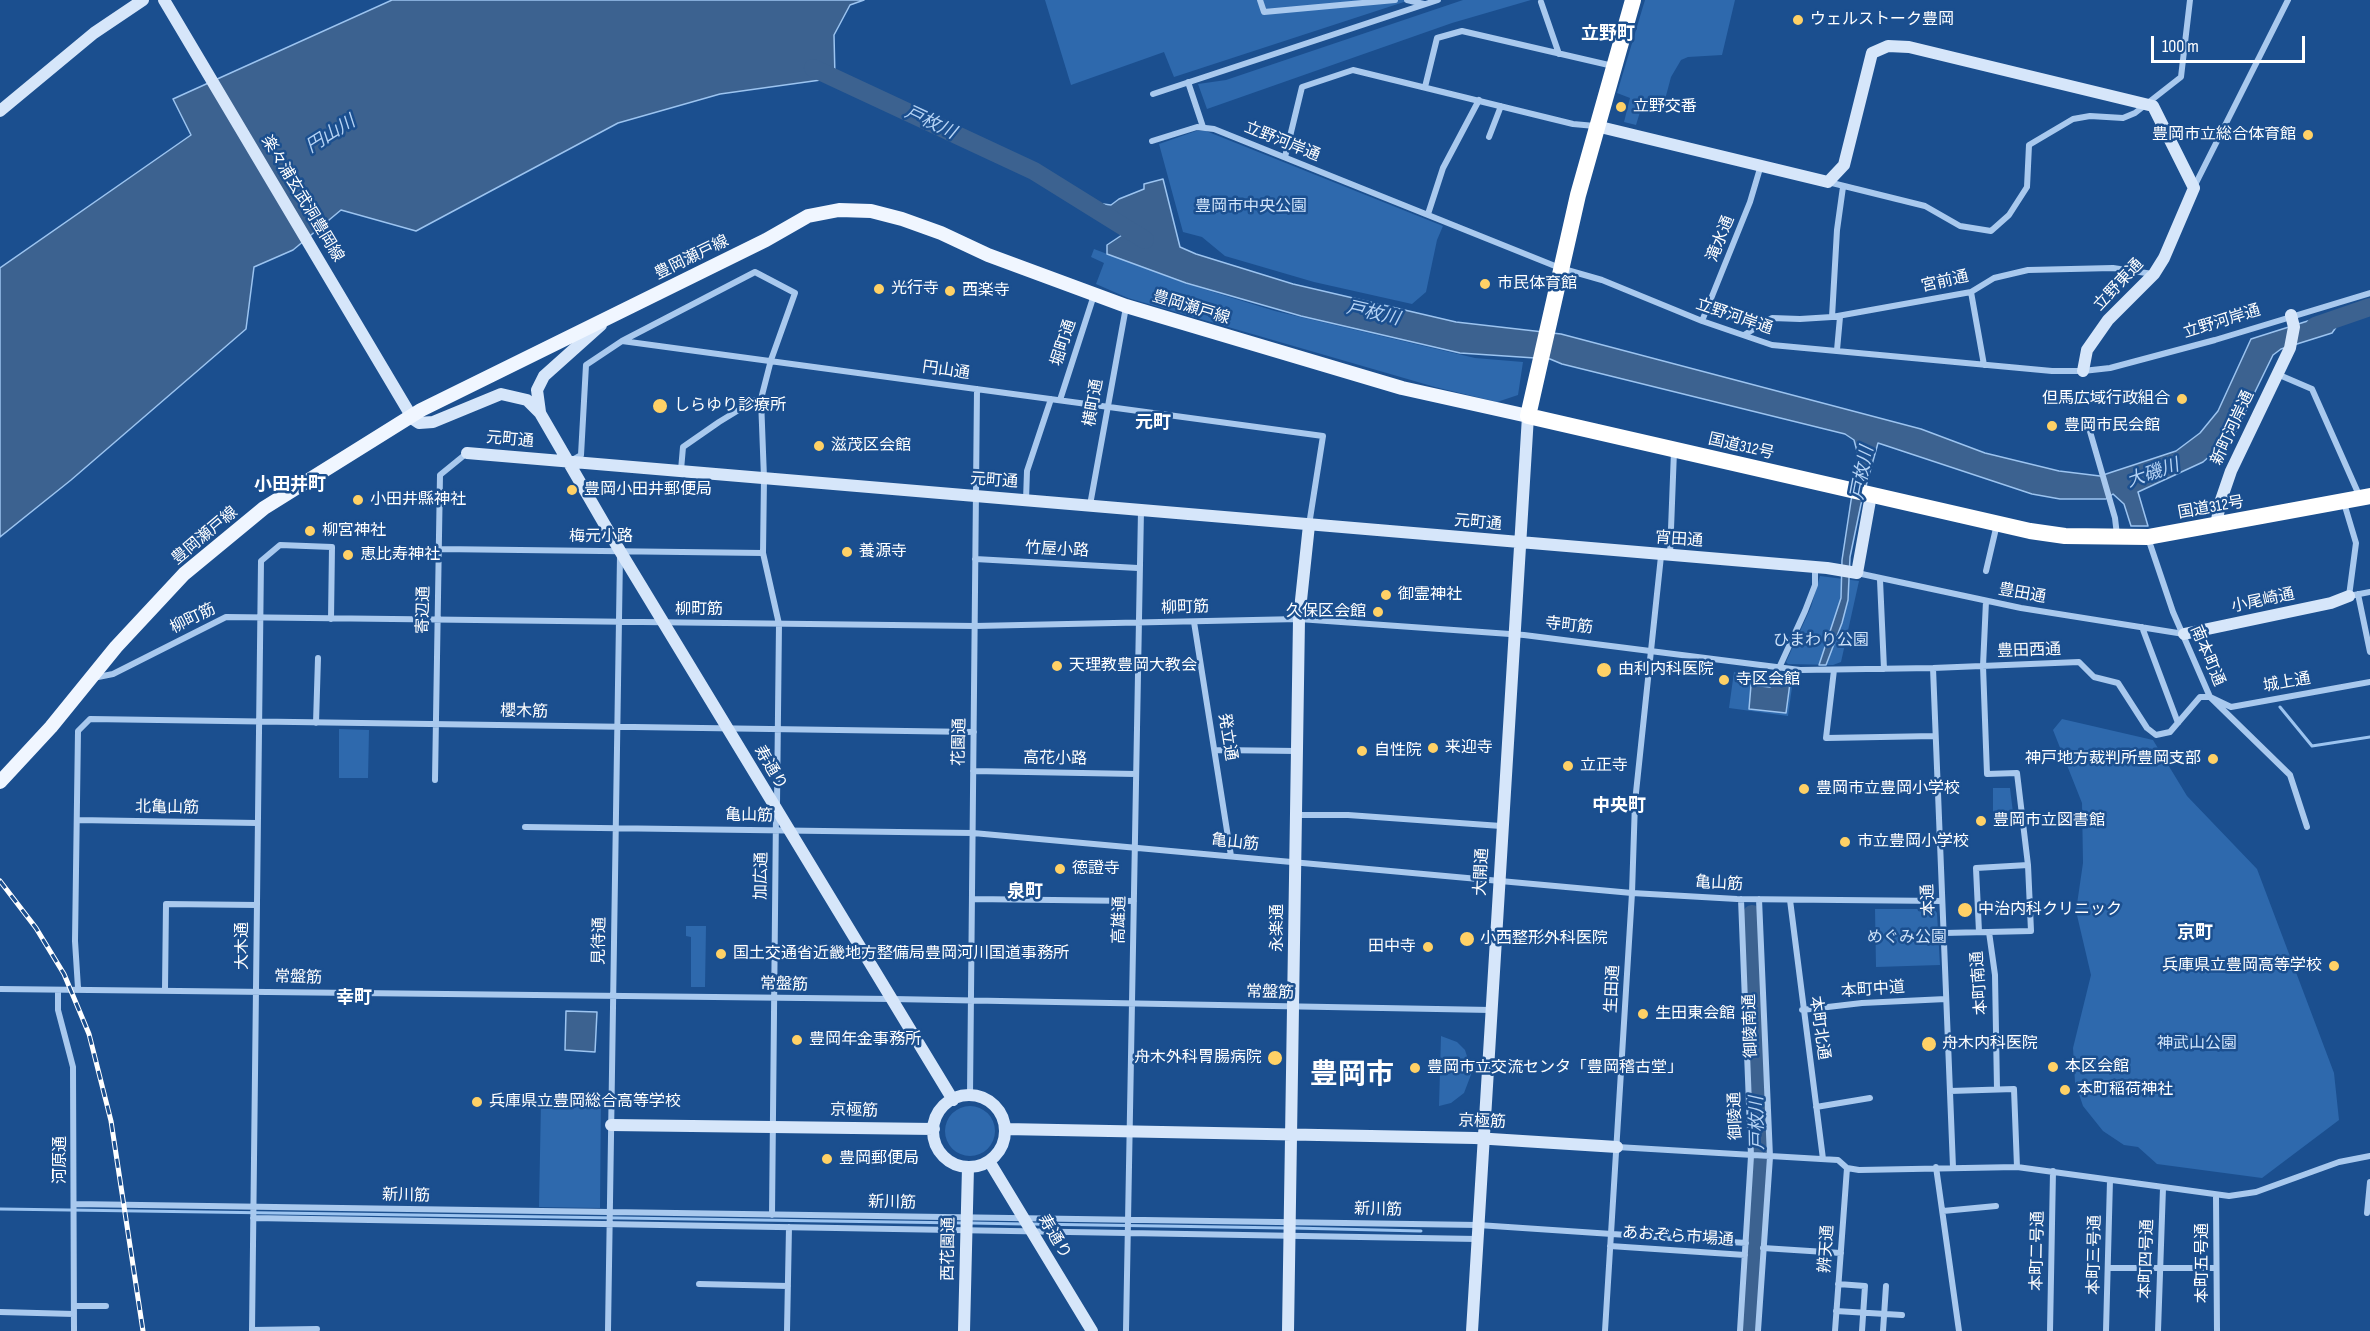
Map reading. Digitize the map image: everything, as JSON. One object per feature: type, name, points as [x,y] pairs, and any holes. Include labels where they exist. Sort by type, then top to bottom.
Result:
[{"type":"highway","points":[[1528,416],[1560,268],[1596,126],[1633,0]]},
{"type":"highway","name":"国道312号","points":[[1528,416],[1997,524],[2066,536],[2148,537],[2344,503],[2365,497]]},
{"type":"main road","name":"豊岡瀬戸線","points":[[0,782],[155,605],[224,540],[284,495],[408,410],[611,316],[766,240],[808,216],[839,210],[871,211],[902,219],[1126,306],[1402,388],[1528,416]]},
{"type":"street","points":[[0,111],[94,33],[143,0]]},
{"type":"street","name":"楽々浦玄武洞豊岡線","points":[[164,0],[408,410]]},
{"type":"street","points":[[1260,0],[1264,12],[1395,0]]},
{"type":"street","points":[[1407,0],[1425,4]]},
{"type":"street","points":[[1152,94],[1438,0]]},
{"type":"street","points":[[1286,157],[1301,91],[1305,85],[1355,70],[1573,124],[1596,126],[1925,206],[1960,226],[1991,231],[2008,215],[2027,187],[2029,145],[2073,119],[2090,116],[2123,118],[2147,105],[2181,77],[2190,0]]},
{"type":"street","points":[[2194,188],[2288,0]]},
{"type":"street","points":[[1541,3],[1559,54]]},
{"type":"street","points":[[1425,87],[1437,38],[1462,31],[1614,66]]},
{"type":"street","points":[[1828,182],[1844,165],[1872,53],[1888,46],[1909,47],[2153,106],[2194,188]]},
{"type":"street","points":[[1152,141],[1203,127],[1188,82]]},
{"type":"street","points":[[1428,214],[1443,168],[1479,100]]},
{"type":"street","points":[[1489,137],[1501,106]]},
{"type":"street","name":"立野河岸通","points":[[1203,127],[1286,157],[1560,268],[1602,280],[1702,321],[1772,345],[2052,371],[2082,371],[2110,368],[2204,343],[2370,293]]},
{"type":"street","name":"滝水通","points":[[1702,321],[1750,202],[1761,165]]},
{"type":"street","points":[[1837,350],[1840,318],[1832,317],[1837,230],[1843,187]]},
{"type":"street","name":"立野東通","points":[[2082,371],[2087,350],[2108,320],[2154,274],[2169,249],[2194,188]]},
{"type":"street","name":"宮前通","points":[[1743,335],[1772,318],[1800,320],[1832,317],[1971,292],[1994,278],[2028,270],[2113,268],[2154,274]]},
{"type":"street","points":[[565,457],[581,455],[586,365],[622,340],[755,272],[795,292],[771,360],[761,399],[764,478],[763,553],[779,624],[776,810]]},
{"type":"street","points":[[1971,292],[1984,365]]},
{"type":"street","name":"堀町通","points":[[1060,400],[1095,295]]},
{"type":"street","name":"横町通","points":[[1090,505],[1106,406],[1126,306]]},
{"type":"street","points":[[540,413],[537,396],[544,376],[611,316]]},
{"type":"street","name":"新町河岸通","points":[[2216,526],[2224,489],[2290,348],[2293,318]]},
{"type":"street","name":"円山通","points":[[622,340],[1323,436],[1309,525]]},
{"type":"street","points":[[2277,374],[2312,389],[2365,497]]},
{"type":"street","name":"花園通","points":[[970,1095],[977,389]]},
{"type":"street","points":[[408,410],[419,423],[434,422],[501,394],[527,400],[540,413]]},
{"type":"street","points":[[681,470],[683,447],[719,422],[755,400],[761,399]]},
{"type":"street","points":[[1026,500],[1027,471],[1051,399]]},
{"type":"street","name":"寿通り","points":[[540,413],[776,810],[782,830],[892,999],[953,1100]]},
{"type":"street","name":"大開通","points":[[1472,1331],[1518,543],[1528,416]]},
{"type":"street","points":[[2089,428],[2115,518],[2117,537]]},
{"type":"street","name":"生田通","points":[[1605,1331],[1632,893],[1635,802],[1651,649],[1665,556],[1674,450]]},
{"type":"street","name":"元町通","points":[[467,453],[565,457],[764,478],[1518,543]]},
{"type":"street","name":"寄辺通","points":[[435,780],[440,475],[467,453]]},
{"type":"street","points":[[1855,573],[1871,495]]},
{"type":"street","points":[[2344,503],[2356,543],[2353,595],[2370,652]]},
{"type":"street","name":"高雄通","points":[[1126,1331],[1138,568],[1141,510]]},
{"type":"street","points":[[1986,572],[1997,524]]},
{"type":"street","name":"永楽通","points":[[1288,1331],[1293,1135],[1299,619],[1309,525]]},
{"type":"street","name":"南本町通","points":[[2148,537],[2173,612],[2210,697],[2290,775],[2307,827]]},
{"type":"street","name":"宵田通","points":[[1518,543],[1855,573]]},
{"type":"street","name":"大木通","points":[[252,1330],[261,561],[280,545],[333,547],[331,619]]},
{"type":"street","name":"梅元小路","points":[[439,549],[763,553]]},
{"type":"street","name":"見待通","points":[[608,1331],[620,551]]},
{"type":"street","name":"竹屋小路","points":[[975,559],[1138,568]]},
{"type":"street","points":[[1779,668],[1815,585],[1815,568]]},
{"type":"street","name":"豊田通","points":[[1855,573],[1986,601],[2184,634]]},
{"type":"street","points":[[1880,580],[1884,669]]},
{"type":"street","points":[[2353,595],[2370,592]]},
{"type":"street","name":"小尾崎通","points":[[2184,634],[2331,603],[2353,595]]},
{"type":"street","name":"本町南通","points":[[1986,601],[1983,666],[1987,774],[2017,773],[2028,865],[2031,931],[1989,932],[1995,975],[1997,1089]]},
{"type":"street","name":"柳町筋","points":[[91,679],[113,674],[226,617],[975,626],[1299,619]]},
{"type":"street","name":"寺町筋","points":[[1299,619],[1513,634],[1651,649],[1779,668],[1834,670]]},
{"type":"street","name":"発立通","points":[[1194,622],[1232,856]]},
{"type":"street","points":[[2142,627],[2178,723]]},
{"type":"street","points":[[316,723],[318,658]]},
{"type":"street","name":"豊田西通","points":[[1834,670],[2079,662],[2094,677],[2118,683],[2151,733],[2156,735],[2170,732],[2200,697],[2210,697]]},
{"type":"street","name":"本通","points":[[1933,668],[1953,1167]]},
{"type":"street","points":[[1834,670],[1826,738],[1935,736]]},
{"type":"street","name":"城上通","points":[[2210,697],[2231,706],[2370,682]]},
{"type":"street","name":"櫻木筋","points":[[77,820],[78,731],[90,719],[974,732]]},
{"type":"street","points":[[1215,750],[1297,751]]},
{"type":"street","name":"高花小路","points":[[973,771],[1136,774]]},
{"type":"street","points":[[1296,815],[1348,815],[1502,826]]},
{"type":"street","points":[[77,820],[78,988]]},
{"type":"street","name":"北亀山筋","points":[[77,820],[257,823]]},
{"type":"street","name":"亀山筋","points":[[525,827],[973,833],[1632,893],[1741,899],[1942,901]]},
{"type":"street","name":"加広通","points":[[772,1215],[774,998],[782,830]]},
{"type":"street","points":[[1979,932],[1976,868],[2028,865]]},
{"type":"street","points":[[972,899],[1134,901]]},
{"type":"street","name":"御陵通","points":[[1740,1331],[1753,1156],[1741,899]]},
{"type":"street","name":"御陵南通","points":[[1758,1331],[1768,1157],[1759,899]]},
{"type":"street","name":"本町北通","points":[[1790,900],[1802,1010],[1823,1159]]},
{"type":"street","points":[[165,989],[166,904],[257,905]]},
{"type":"street","points":[[1944,933],[1989,932]]},
{"type":"street","name":"常盤筋","points":[[0,989],[58,991],[78,988],[892,999],[1491,1010]]},
{"type":"street","name":"河原通","points":[[58,991],[58,1010],[74,1067],[74,1331]]},
{"type":"street","name":"本町中道","points":[[1802,1010],[1862,1003],[1946,999]]},
{"type":"street","points":[[1950,1091],[2014,1089],[2017,1167]]},
{"type":"street","points":[[970,1095],[983,1098],[1002,1116],[1005,1130],[1001,1148],[989,1161],[968,1167],[954,1164],[943,1155],[936,1143],[934,1129],[942,1109],[953,1100],[970,1095]]},
{"type":"street","points":[[1816,1107],[1870,1098]]},
{"type":"street","name":"京極筋","points":[[611,1125],[934,1129]]},
{"type":"street","name":"京極筋","points":[[1005,1130],[1483,1138],[1838,1160],[1847,1168],[2017,1167],[2216,1195],[2256,1192],[2339,1162],[2370,1156]]},
{"type":"street","name":"寿通り","points":[[989,1161],[1092,1331]]},
{"type":"street","name":"西花園通","points":[[964,1331],[968,1167]]},
{"type":"street","points":[[1936,1167],[1959,1331]]},
{"type":"street","name":"辨天通","points":[[1835,1331],[1847,1168]]},
{"type":"street","name":"本町二号通","points":[[2050,1331],[2053,1171]]},
{"type":"street","name":"本町三号通","points":[[2106,1331],[2110,1180]]},
{"type":"street","points":[[2367,1213],[2370,1182]]},
{"type":"street","name":"本町四号通","points":[[2158,1331],[2163,1188]]},
{"type":"street","name":"本町五号通","points":[[2216,1195],[2217,1331]]},
{"type":"street","name":"新川筋","points":[[74,1204],[772,1215],[966,1224],[1031,1231],[1478,1225],[1746,1243]]},
{"type":"street","points":[[1942,1211],[1996,1206]]},
{"type":"street","name":"新川筋","points":[[253,1218],[789,1227],[966,1224],[1024,1219],[1290,1228],[1477,1239]]},
{"type":"street","points":[[787,1331],[789,1227]]},
{"type":"street","name":"あおぞら市場通","points":[[1610,1246],[1745,1256]]},
{"type":"street","points":[[1763,1248],[1841,1253]]},
{"type":"street","points":[[2108,1269],[2216,1268]]},
{"type":"street","points":[[699,1284],[788,1286]]},
{"type":"street","points":[[1838,1284],[1865,1286],[1862,1331]]},
{"type":"street","points":[[1883,1331],[1886,1286]]},
{"type":"street","points":[[74,1306],[106,1306]]},
{"type":"street","points":[[1836,1311],[1902,1315]]},
{"type":"street","points":[[0,1312],[74,1314]]},
{"type":"street","points":[[252,1330],[317,1329]]},
{"type":"green space","points":[[1045,0],[1410,0],[1174,77],[1164,52],[1071,85]]},
{"type":"green space","points":[[1463,0],[1531,0],[1452,23],[1207,109],[1198,84],[1226,80]]},
{"type":"green space","points":[[1645,0],[1735,0],[1722,55],[1688,57],[1681,60],[1671,77],[1663,107],[1646,107],[1640,112],[1636,125],[1624,122],[1630,98],[1617,93]]},
{"type":"green space","name":"豊岡市中央公園","points":[[1196,131],[1206,131],[1443,226],[1437,240],[1426,292],[1412,304],[1314,282],[1225,256],[1202,237],[1183,232],[1159,144]]},
{"type":"green space","points":[[1094,249],[1184,283],[1275,311],[1475,358],[1523,362],[1518,395],[1497,402],[1435,387],[1128,298],[1096,284],[1104,263],[1091,257]]},
{"type":"green space","name":"ひまわり公園","points":[[1820,576],[1859,581],[1841,662],[1833,665],[1788,664],[1786,662],[1811,607]]},
{"type":"green space","points":[[1734,672],[1793,680],[1788,716],[1729,708]]},
{"type":"green space","name":"神武山公園","points":[[2062,719],[2153,740],[2187,796],[2257,869],[2334,1073],[2339,1120],[2262,1178],[2157,1164],[2138,1147],[2124,1145],[2103,1131],[2083,1106],[2075,1082],[2073,1048],[2091,975],[2076,911],[2083,863],[2082,803],[2053,730]]},
{"type":"green space","points":[[339,729],[369,730],[368,778],[339,778]]},
{"type":"green space","points":[[1993,788],[2010,788],[2014,821],[1993,821]]},
{"type":"green space","name":"めぐみ公園","points":[[1875,909],[1934,909],[1937,913],[1940,965],[1876,967]]},
{"type":"green space","points":[[686,926],[706,926],[705,987],[691,987],[691,937],[686,936]]},
{"type":"green space","points":[[1441,1036],[1457,1042],[1465,1050],[1472,1072],[1464,1093],[1451,1103],[1439,1106]]},
{"type":"green space","points":[[547,1094],[601,1096],[600,1208],[539,1207],[541,1102]]},
{"type":"green space","points":[[965,1106],[975,1106],[988,1113],[995,1126],[995,1136],[988,1149],[975,1156],[965,1156],[956,1152],[949,1145],[945,1136],[945,1126],[949,1117],[956,1110]]},
{"type":"water","name":"円山川","points":[[392,0],[864,0],[850,5],[834,35],[835,78],[720,94],[618,123],[416,231],[341,210],[293,250],[254,267],[246,329],[71,480],[0,537],[0,268],[191,135],[173,99]]},
{"type":"water","points":[[1163,179],[1180,247],[1196,254],[1293,284],[1456,322],[1561,334],[1921,429],[1985,453],[2059,471],[2100,476],[2176,451],[2200,433],[2218,411],[2251,339],[2336,312],[2339,323],[2332,333],[2281,349],[2273,355],[2228,447],[2221,446],[2203,462],[2138,492],[2148,526],[2131,526],[2124,504],[2113,494],[2106,499],[2060,499],[2032,494],[1878,443],[1861,504],[1850,557],[1848,600],[1842,623],[1826,665],[1819,665],[1841,598],[1842,560],[1858,455],[1854,440],[1845,434],[1562,364],[1550,359],[1460,353],[1301,316],[1186,283],[1107,254],[1107,245],[1125,233],[1121,222],[1100,212],[1103,204],[1111,205],[1119,199],[1144,189],[1144,184]]},
{"type":"water","points":[[1772,681],[1790,683],[1786,713],[1749,709],[1751,685],[1770,687]]},
{"type":"water","points":[[566,1011],[597,1012],[595,1052],[565,1050]]},
{"type":"waterway","name":"戸枚川","points":[[813,68],[1034,171],[1145,240]]},
{"type":"waterway","name":"大磯川","points":[[2315,326],[2370,307]]},
{"type":"waterway","points":[[2280,707],[2312,746],[2370,737]]},
{"type":"waterway","name":"戸枚川","points":[[1750,1331],[1760,1151],[1752,914]]},
{"type":"waterway","points":[[0,1209],[964,1223]]},
{"type":"waterway","points":[[971,1223],[1024,1224]]},
{"type":"waterway","points":[[1031,1224],[1285,1228]]},
{"type":"waterway","points":[[1292,1228],[1421,1231]]},
{"type":"railway","points":[[0,881],[36,928],[64,974],[89,1034],[111,1121],[143,1331]]},
{"type":"place","name":"ウェルストーク豊岡","points":[[1798,20]]},
{"type":"place","name":"立野交番","points":[[1621,107]]},
{"type":"place","name":"豊岡市立総合体育館","points":[[2308,135]]},
{"type":"place","name":"市民体育館","points":[[1485,284]]},
{"type":"place","name":"光行寺","points":[[879,289]]},
{"type":"place","name":"西楽寺","points":[[950,291]]},
{"type":"place","name":"但馬広域行政組合","points":[[2182,399]]},
{"type":"place","name":"しらゆり診療所","points":[[660,406]]},
{"type":"place","name":"豊岡市民会館","points":[[2052,426]]},
{"type":"place","name":"滋茂区会館","points":[[819,446]]},
{"type":"place","name":"豊岡小田井郵便局","points":[[572,490]]},
{"type":"place","name":"小田井縣神社","points":[[358,500]]},
{"type":"place","name":"柳宮神社","points":[[310,531]]},
{"type":"place","name":"養源寺","points":[[847,552]]},
{"type":"place","name":"恵比寿神社","points":[[348,555]]},
{"type":"place","name":"御霊神社","points":[[1386,595]]},
{"type":"place","name":"久保区会館","points":[[1378,612]]},
{"type":"place","name":"天理教豊岡大教会","points":[[1057,666]]},
{"type":"place","name":"由利内科医院","points":[[1604,670]]},
{"type":"place","name":"寺区会館","points":[[1724,680]]},
{"type":"place","name":"来迎寺","points":[[1433,748]]},
{"type":"place","name":"自性院","points":[[1362,751]]},
{"type":"place","name":"神戸地方裁判所豊岡支部","points":[[2213,759]]},
{"type":"place","name":"立正寺","points":[[1568,766]]},
{"type":"place","name":"豊岡市立豊岡小学校","points":[[1804,789]]},
{"type":"place","name":"豊岡市立図書館","points":[[1981,821]]},
{"type":"place","name":"市立豊岡小学校","points":[[1845,842]]},
{"type":"place","name":"徳證寺","points":[[1060,869]]},
{"type":"place","name":"中治内科クリニック","points":[[1965,910]]},
{"type":"place","name":"小西整形外科医院","points":[[1467,939]]},
{"type":"place","name":"田中寺","points":[[1428,947]]},
{"type":"place","name":"国土交通省近畿地方整備局豊岡河川国道事務所","points":[[721,954]]},
{"type":"place","name":"兵庫県立豊岡高等学校","points":[[2334,966]]},
{"type":"place","name":"生田東会館","points":[[1643,1014]]},
{"type":"place","name":"豊岡年金事務所","points":[[797,1040]]},
{"type":"place","name":"舟木内科医院","points":[[1929,1044]]},
{"type":"place","name":"舟木外科胃腸病院","points":[[1275,1058]]},
{"type":"place","name":"本区会館","points":[[2053,1067]]},
{"type":"place","name":"豊岡市立交流センタ「豊岡稽古堂」","points":[[1415,1068]]},
{"type":"place","name":"本町稲荷神社","points":[[2065,1090]]},
{"type":"place","name":"兵庫県立豊岡総合高等学校","points":[[477,1102]]},
{"type":"place","name":"豊岡郵便局","points":[[827,1159]]},
{"type":"district","name":"立野町","points":[[1608,34]]},
{"type":"district","name":"元町","points":[[1153,423]]},
{"type":"district","name":"小田井町","points":[[290,485]]},
{"type":"district","name":"中央町","points":[[1619,806]]},
{"type":"district","name":"泉町","points":[[1025,892]]},
{"type":"district","name":"京町","points":[[2195,933]]},
{"type":"district","name":"幸町","points":[[354,998]]},
{"type":"district","name":"豊岡市","points":[[1352,1076]]}]
